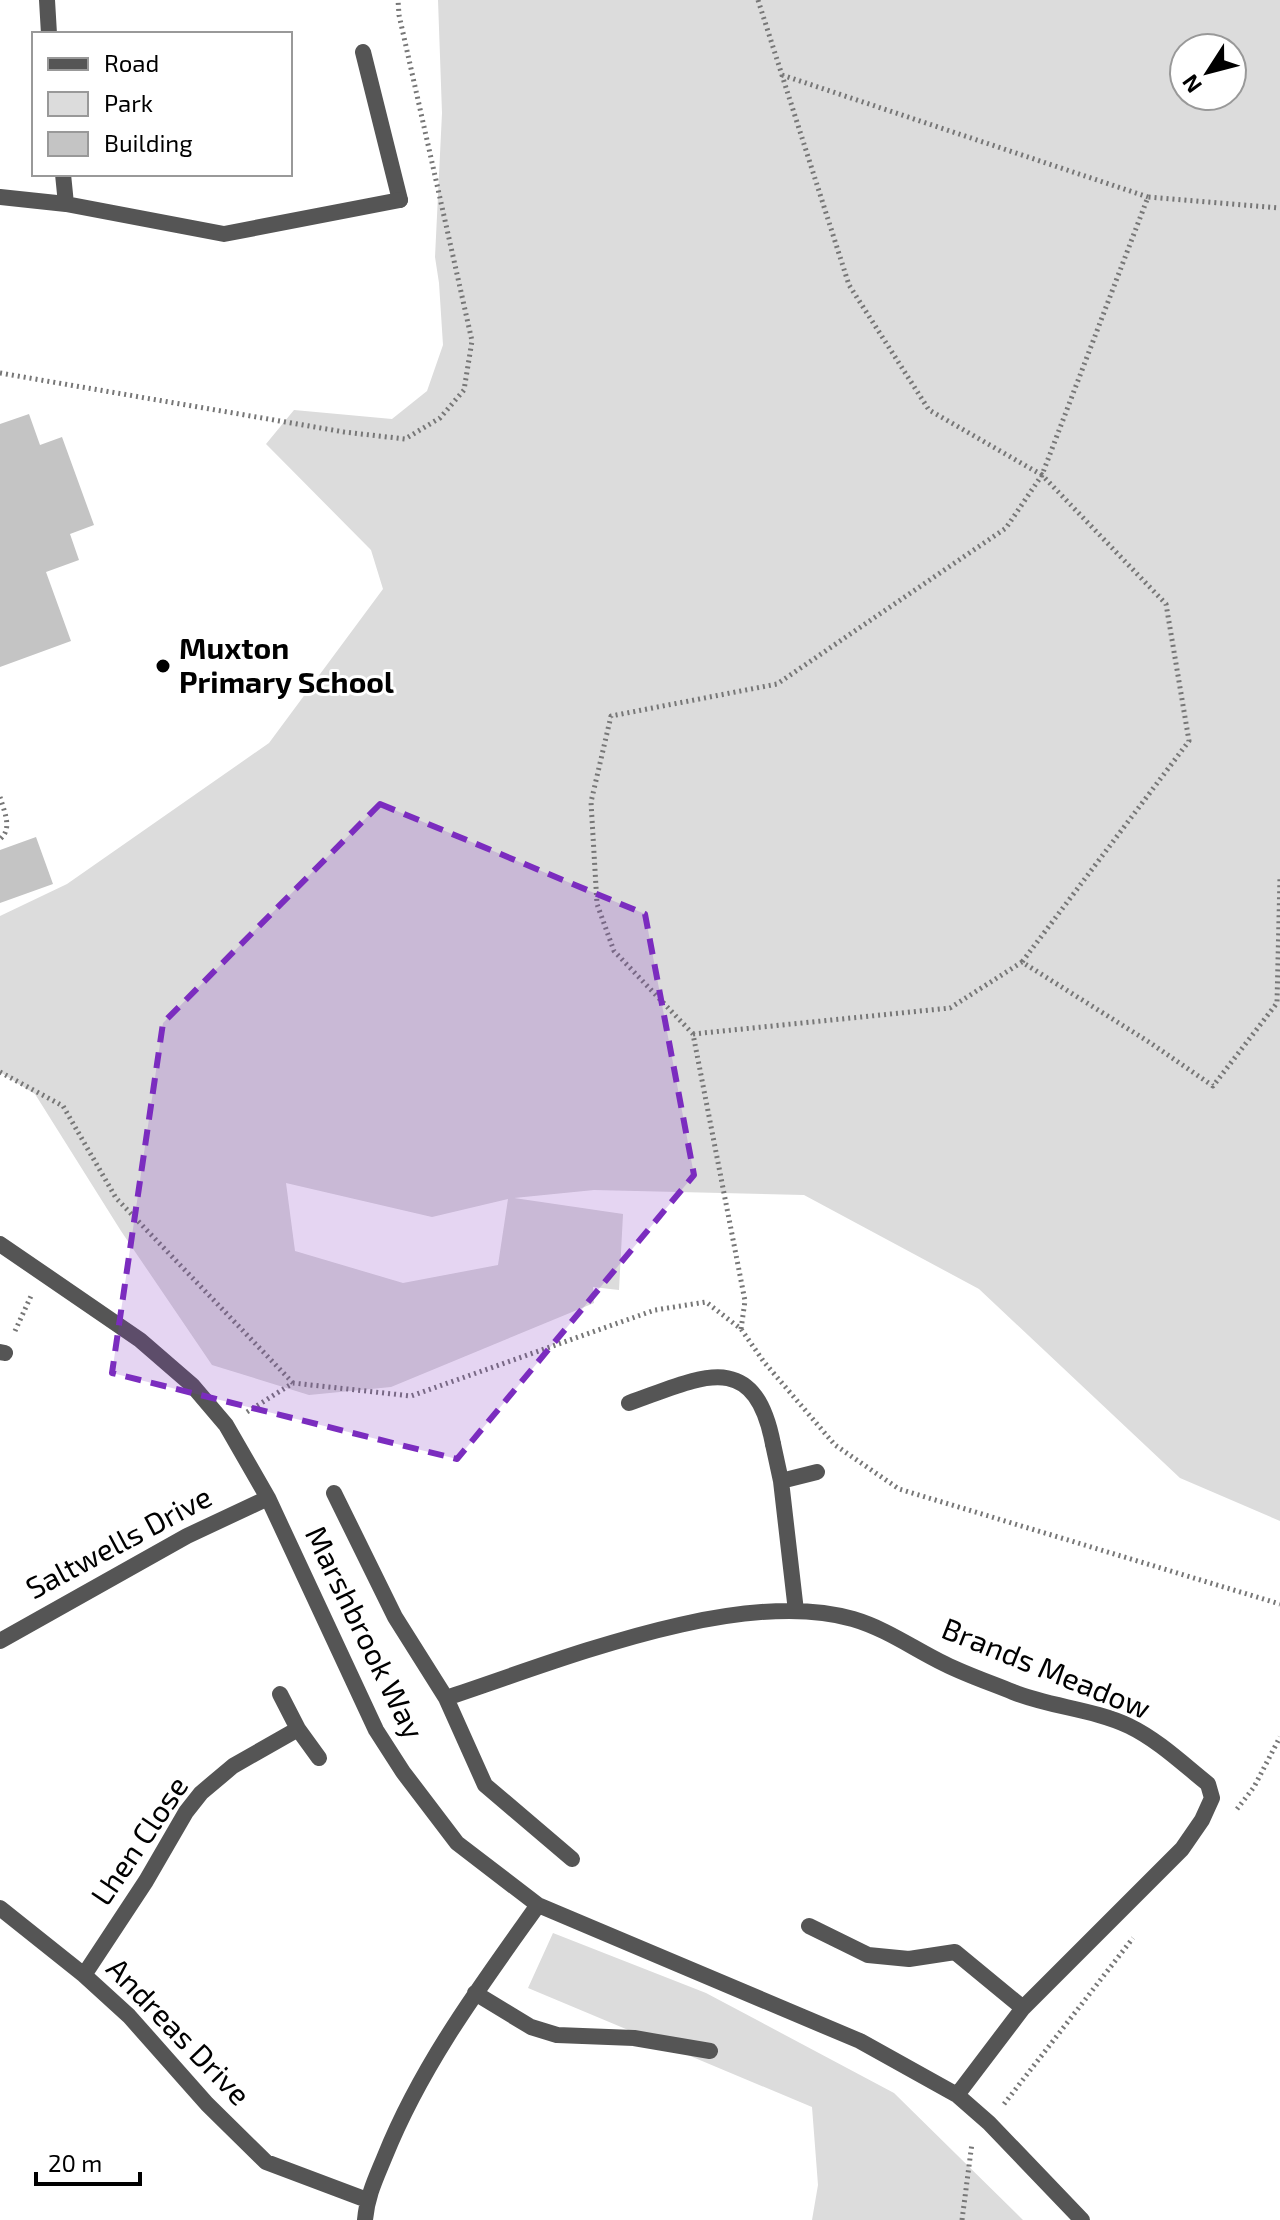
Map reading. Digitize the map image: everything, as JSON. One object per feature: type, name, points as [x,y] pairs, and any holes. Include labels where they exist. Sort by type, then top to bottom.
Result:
[{"type":"street","points":[[47,0],[49,32]]},
{"type":"street","points":[[0,197],[66,204],[224,234],[400,200],[363,52]]},
{"type":"street","points":[[63,176],[66,204]]},
{"type":"street","name":"Marshbrook Way","points":[[0,1244],[140,1340],[192,1385],[226,1425],[268,1498],[376,1730],[403,1772],[457,1843],[538,1905],[860,2041],[957,2095],[989,2123],[1082,2220]]},
{"type":"street","points":[[629,1403],[698,1379],[720,1376],[739,1381],[755,1396],[768,1415],[781,1481],[796,1611]]},
{"type":"street","points":[[781,1481],[817,1472]]},
{"type":"street","points":[[334,1493],[395,1617],[446,1698],[485,1785],[572,1859]]},
{"type":"street","name":"Saltwells Drive","points":[[0,1641],[187,1536],[268,1498]]},
{"type":"street","name":"Brands Meadow","points":[[446,1698],[614,1643],[710,1618],[796,1611],[852,1619],[902,1639],[946,1665],[1031,1699],[1094,1714],[1131,1727],[1208,1784],[1212,1798],[1202,1820],[1182,1849],[1023,2008],[957,2095]]},
{"type":"street","points":[[280,1694],[298,1729],[319,1758]]},
{"type":"street","name":"Lhen Close","points":[[84,1975],[201,1793],[233,1766],[298,1729]]},
{"type":"street","points":[[365,2220],[367,2200],[397,2125],[434,2056],[538,1905]]},
{"type":"street","name":"Andreas Drive","points":[[0,1908],[84,1975],[129,2016],[207,2104],[266,2162],[367,2200]]},
{"type":"street","points":[[809,1926],[868,1955],[909,1959],[955,1952],[1023,2008]]},
{"type":"street","points":[[475,1993],[531,2027],[557,2035],[634,2038],[710,2051]]},
{"type":"path","points":[[0,373],[344,432],[405,439],[440,418],[464,390],[472,341],[398,0]]},
{"type":"path","points":[[693,1034],[950,1008],[1022,962],[1189,741],[1166,604],[1042,475],[929,410],[849,285],[758,0]]},
{"type":"path","points":[[781,75],[1148,197],[1280,208]]},
{"type":"path","points":[[741,1329],[745,1301],[693,1034],[614,951],[597,904],[591,802],[611,716],[777,684],[1006,528],[1042,475],[1148,197]]},
{"type":"path","points":[[0,797],[8,828],[6,835],[0,839]]},
{"type":"path","points":[[1022,962],[1213,1086],[1277,1003],[1280,877]]},
{"type":"path","points":[[0,1072],[63,1106],[116,1198],[293,1383]]},
{"type":"path","points":[[2,1352],[43,1272]]},
{"type":"path","points":[[1227,1821],[1254,1787],[1280,1737]]},
{"type":"path","points":[[1003,2105],[1134,1937]]},
{"type":"path","points":[[962,2220],[972,2142]]},
{"type":"highlighted area","points":[[380,804],[645,914],[694,1175],[457,1459],[112,1373],[163,1023]]},
{"type":"green space","points":[[438,0],[1280,0],[1280,1521],[1180,1478],[979,1289],[804,1195],[594,1190],[514,1198],[623,1214],[619,1290],[593,1287],[594,1303],[391,1387],[309,1395],[212,1365],[121,1231],[35,1094],[0,1072],[0,916],[67,884],[269,743],[383,589],[371,550],[266,444],[294,410],[392,419],[427,391],[443,345],[435,257],[442,113]],"holes":[[[286,1183],[432,1217],[508,1199],[498,1265],[403,1283],[295,1251]]]},
{"type":"green space","points":[[553,1933],[706,1993],[894,2093],[1023,2220],[812,2220],[818,2185],[812,2107],[528,1988]]},
{"type":"building","points":[[29,414],[40,445],[62,437],[94,525],[70,534],[79,560],[46,572],[71,641],[0,667],[0,424]]},
{"type":"building","points":[[36,837],[53,884],[0,903],[0,850]]},
{"type":"place","name":"Muxton Primary School","points":[[163,666]]}]
